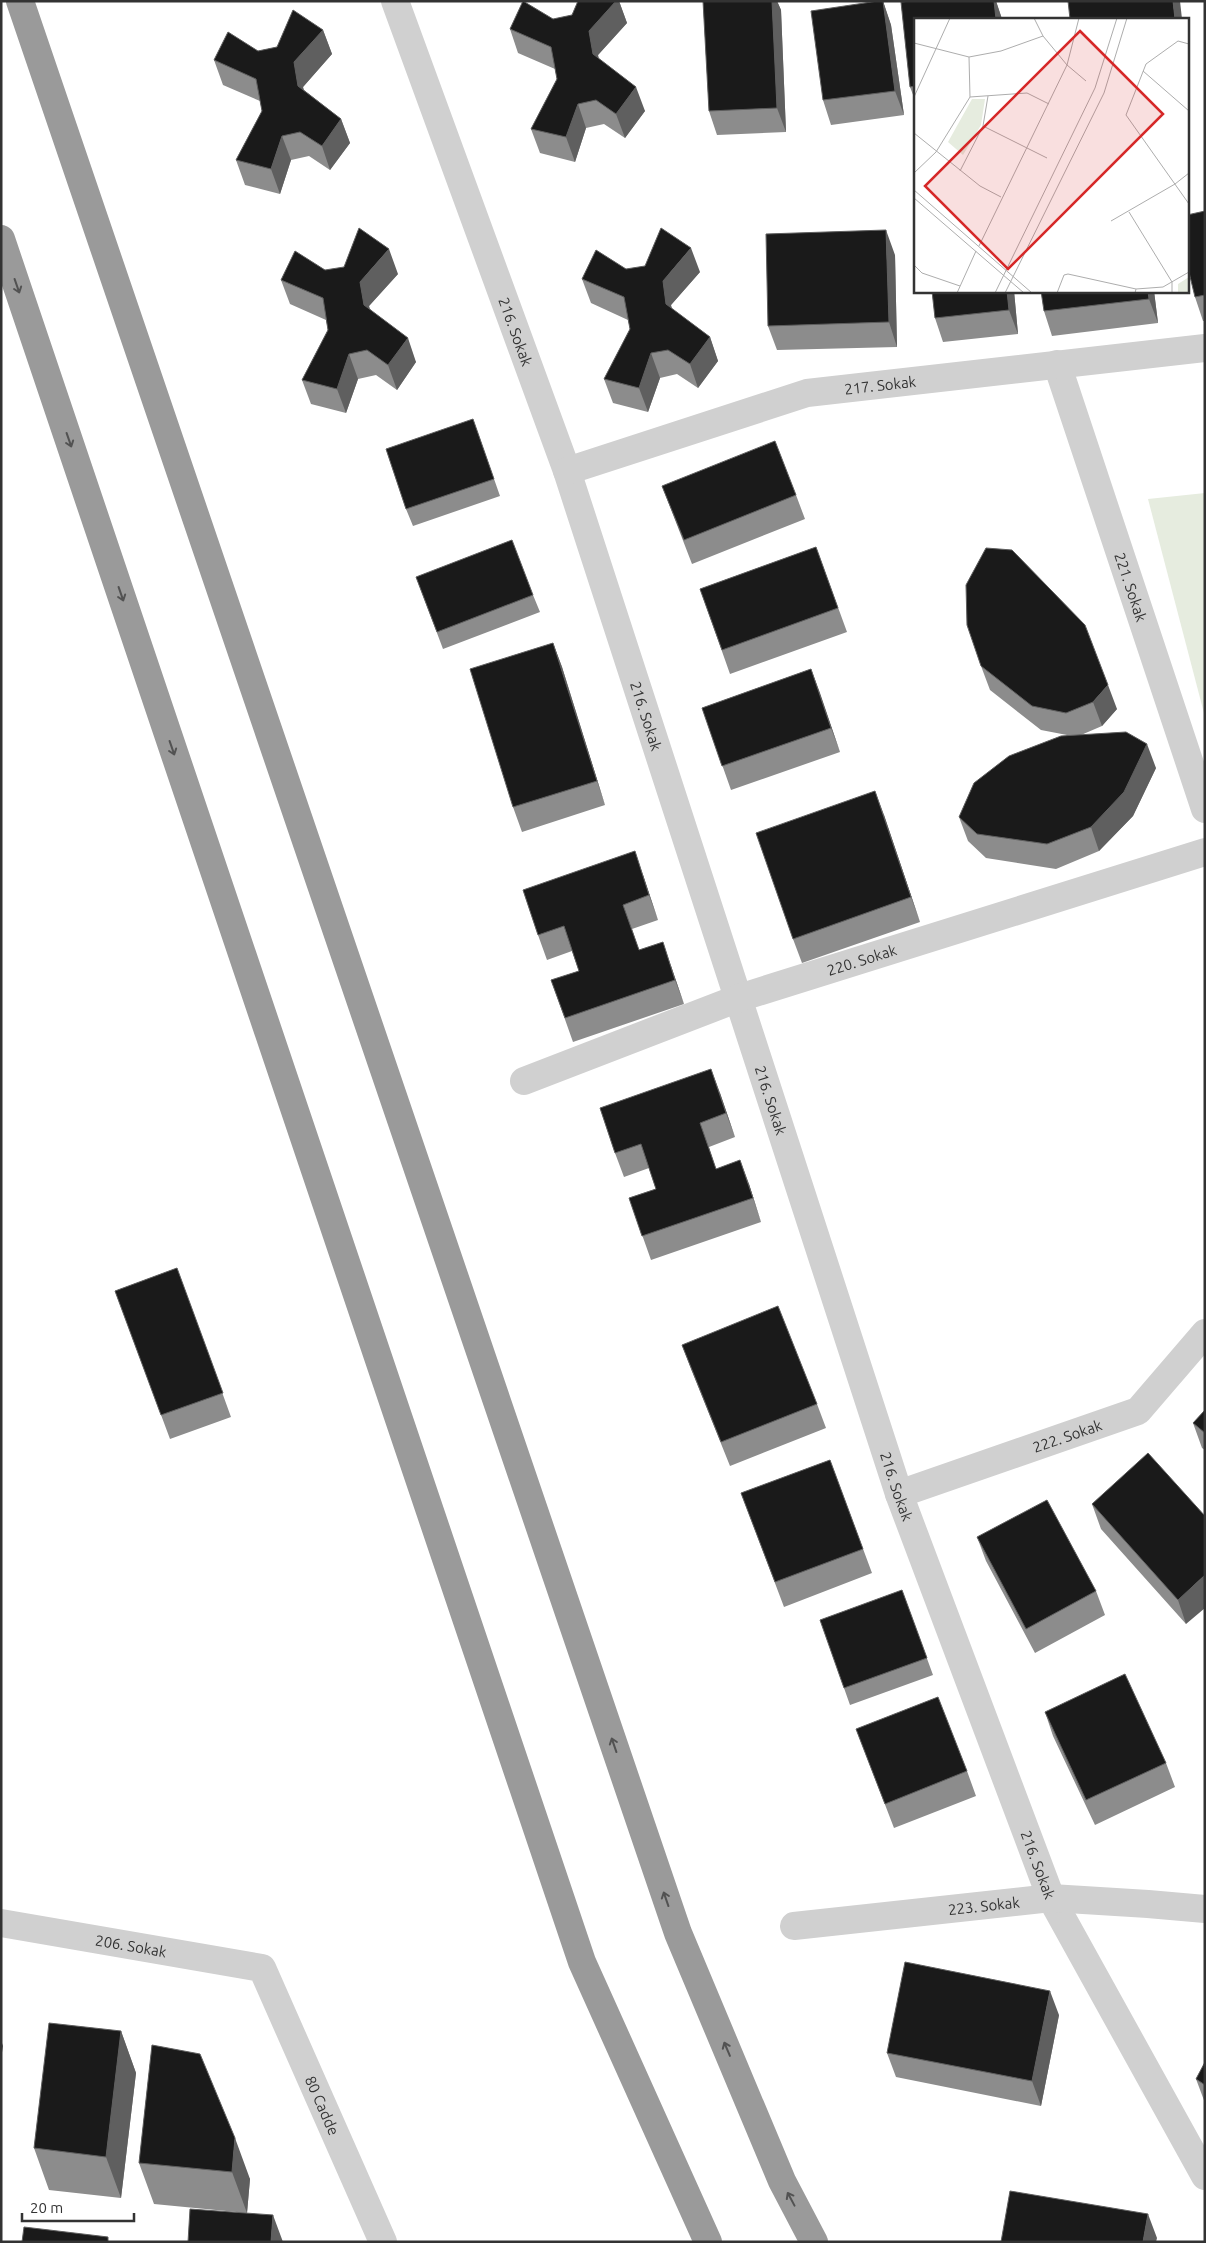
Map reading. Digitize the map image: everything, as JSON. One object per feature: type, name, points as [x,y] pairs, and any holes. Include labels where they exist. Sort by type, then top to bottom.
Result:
[{"type":"highway","points":[[20,1],[678,1933],[782,2181],[814,2242]]},
{"type":"highway","points":[[1,239],[582,1962],[708,2242]]},
{"type":"street","name":"216. Sokak","points":[[395,1],[567,471],[899,1494],[1051,1898],[1205,2176]]},
{"type":"street","name":"217. Sokak","points":[[567,471],[807,393],[1205,348]]},
{"type":"street","name":"221. Sokak","points":[[1057,364],[1205,809]]},
{"type":"street","name":"220. Sokak","points":[[524,1081],[739,998],[1205,852]]},
{"type":"street","name":"222. Sokak","points":[[899,1494],[1138,1411],[1205,1333]]},
{"type":"street","name":"223. Sokak","points":[[794,1926],[1051,1898],[1148,1904],[1205,1910]]},
{"type":"street","name":"206. Sokak","points":[[1,1923],[262,1968]]},
{"type":"street","name":"80 Cadde","points":[[262,1968],[383,2242]]},
{"type":"shaded area","points":[[1205,493],[1205,717],[1148,499]]},
{"type":"building","points":[[523,1],[553,19],[572,15],[578,1],[616,1],[589,31],[593,54],[636,87],[616,114],[596,100],[578,104],[566,137],[531,129],[557,79],[551,47],[510,29]]},
{"type":"building","points":[[703,1],[772,1],[777,108],[709,111]]},
{"type":"building","points":[[883,1],[895,91],[823,100],[811,11]]},
{"type":"building","points":[[994,1],[996,18],[914,18],[914,86],[910,87],[901,2]]},
{"type":"building","points":[[1068,1],[1173,1],[1175,18],[1070,18]]},
{"type":"building","points":[[293,10],[323,30],[294,62],[298,86],[341,119],[322,146],[300,132],[282,136],[271,169],[236,160],[262,111],[256,79],[214,60],[228,32],[258,51],[277,47]]},
{"type":"building","points":[[1205,211],[1205,295],[1195,297],[1188,268],[1188,215]]},
{"type":"building","points":[[359,228],[389,249],[360,282],[364,305],[408,338],[388,365],[367,350],[349,354],[337,389],[302,380],[328,330],[323,298],[281,280],[295,251],[325,270],[344,267]]},
{"type":"building","points":[[661,228],[691,248],[663,281],[666,304],[710,337],[690,364],[668,350],[651,353],[639,388],[604,379],[630,329],[624,297],[582,279],[596,250],[626,269],[645,266]]},
{"type":"building","points":[[886,230],[889,322],[768,326],[766,234]]},
{"type":"building","points":[[932,292],[1007,292],[1009,310],[935,318]]},
{"type":"building","points":[[1041,292],[1148,292],[1149,299],[1044,311]]},
{"type":"building","points":[[473,419],[494,479],[406,509],[386,449]]},
{"type":"building","points":[[775,441],[796,495],[684,540],[662,486]]},
{"type":"building","points":[[512,540],[533,595],[437,632],[416,577]]},
{"type":"building","points":[[816,547],[838,608],[722,650],[700,589]]},
{"type":"building","points":[[986,548],[1012,550],[1085,625],[1108,685],[1093,702],[1066,713],[1032,706],[981,666],[967,625],[966,585]]},
{"type":"building","points":[[553,643],[597,781],[513,807],[470,669]]},
{"type":"building","points":[[811,669],[831,728],[722,766],[702,708]]},
{"type":"building","points":[[1126,732],[1147,744],[1124,792],[1091,827],[1047,844],[977,834],[959,817],[974,783],[1009,756],[1061,736]]},
{"type":"building","points":[[875,791],[911,897],[793,939],[756,833]]},
{"type":"building","points":[[635,851],[649,895],[623,905],[639,950],[663,942],[675,980],[565,1018],[551,980],[579,971],[564,926],[538,935],[523,890]]},
{"type":"building","points":[[711,1069],[726,1113],[700,1123],[716,1169],[740,1160],[753,1198],[642,1236],[629,1198],[656,1189],[641,1144],[615,1153],[600,1108]]},
{"type":"building","points":[[177,1268],[223,1393],[161,1415],[115,1291]]},
{"type":"building","points":[[778,1306],[817,1404],[721,1442],[682,1345]]},
{"type":"building","points":[[1205,1410],[1205,1433],[1193,1423]]},
{"type":"building","points":[[1148,1453],[1205,1516],[1205,1575],[1178,1600],[1092,1504]]},
{"type":"building","points":[[830,1460],[863,1549],[775,1582],[741,1493]]},
{"type":"building","points":[[1047,1500],[1096,1591],[1026,1629],[977,1537]]},
{"type":"building","points":[[902,1590],[927,1658],[844,1688],[820,1620]]},
{"type":"building","points":[[1125,1674],[1166,1763],[1086,1800],[1045,1712]]},
{"type":"building","points":[[938,1697],[967,1771],[885,1804],[856,1729]]},
{"type":"building","points":[[905,1962],[1050,1991],[1032,2081],[887,2053]]},
{"type":"building","points":[[49,2023],[121,2031],[106,2157],[34,2148]]},
{"type":"building","points":[[152,2045],[200,2054],[235,2138],[232,2172],[139,2163]]},
{"type":"building","points":[[1205,2062],[1205,2085],[1196,2079]]},
{"type":"building","points":[[1010,2191],[1148,2214],[1143,2242],[1001,2242]]},
{"type":"building","points":[[190,2209],[273,2215],[271,2242],[188,2242]]},
{"type":"building","points":[[24,2227],[108,2237],[108,2242],[22,2242]]}]
